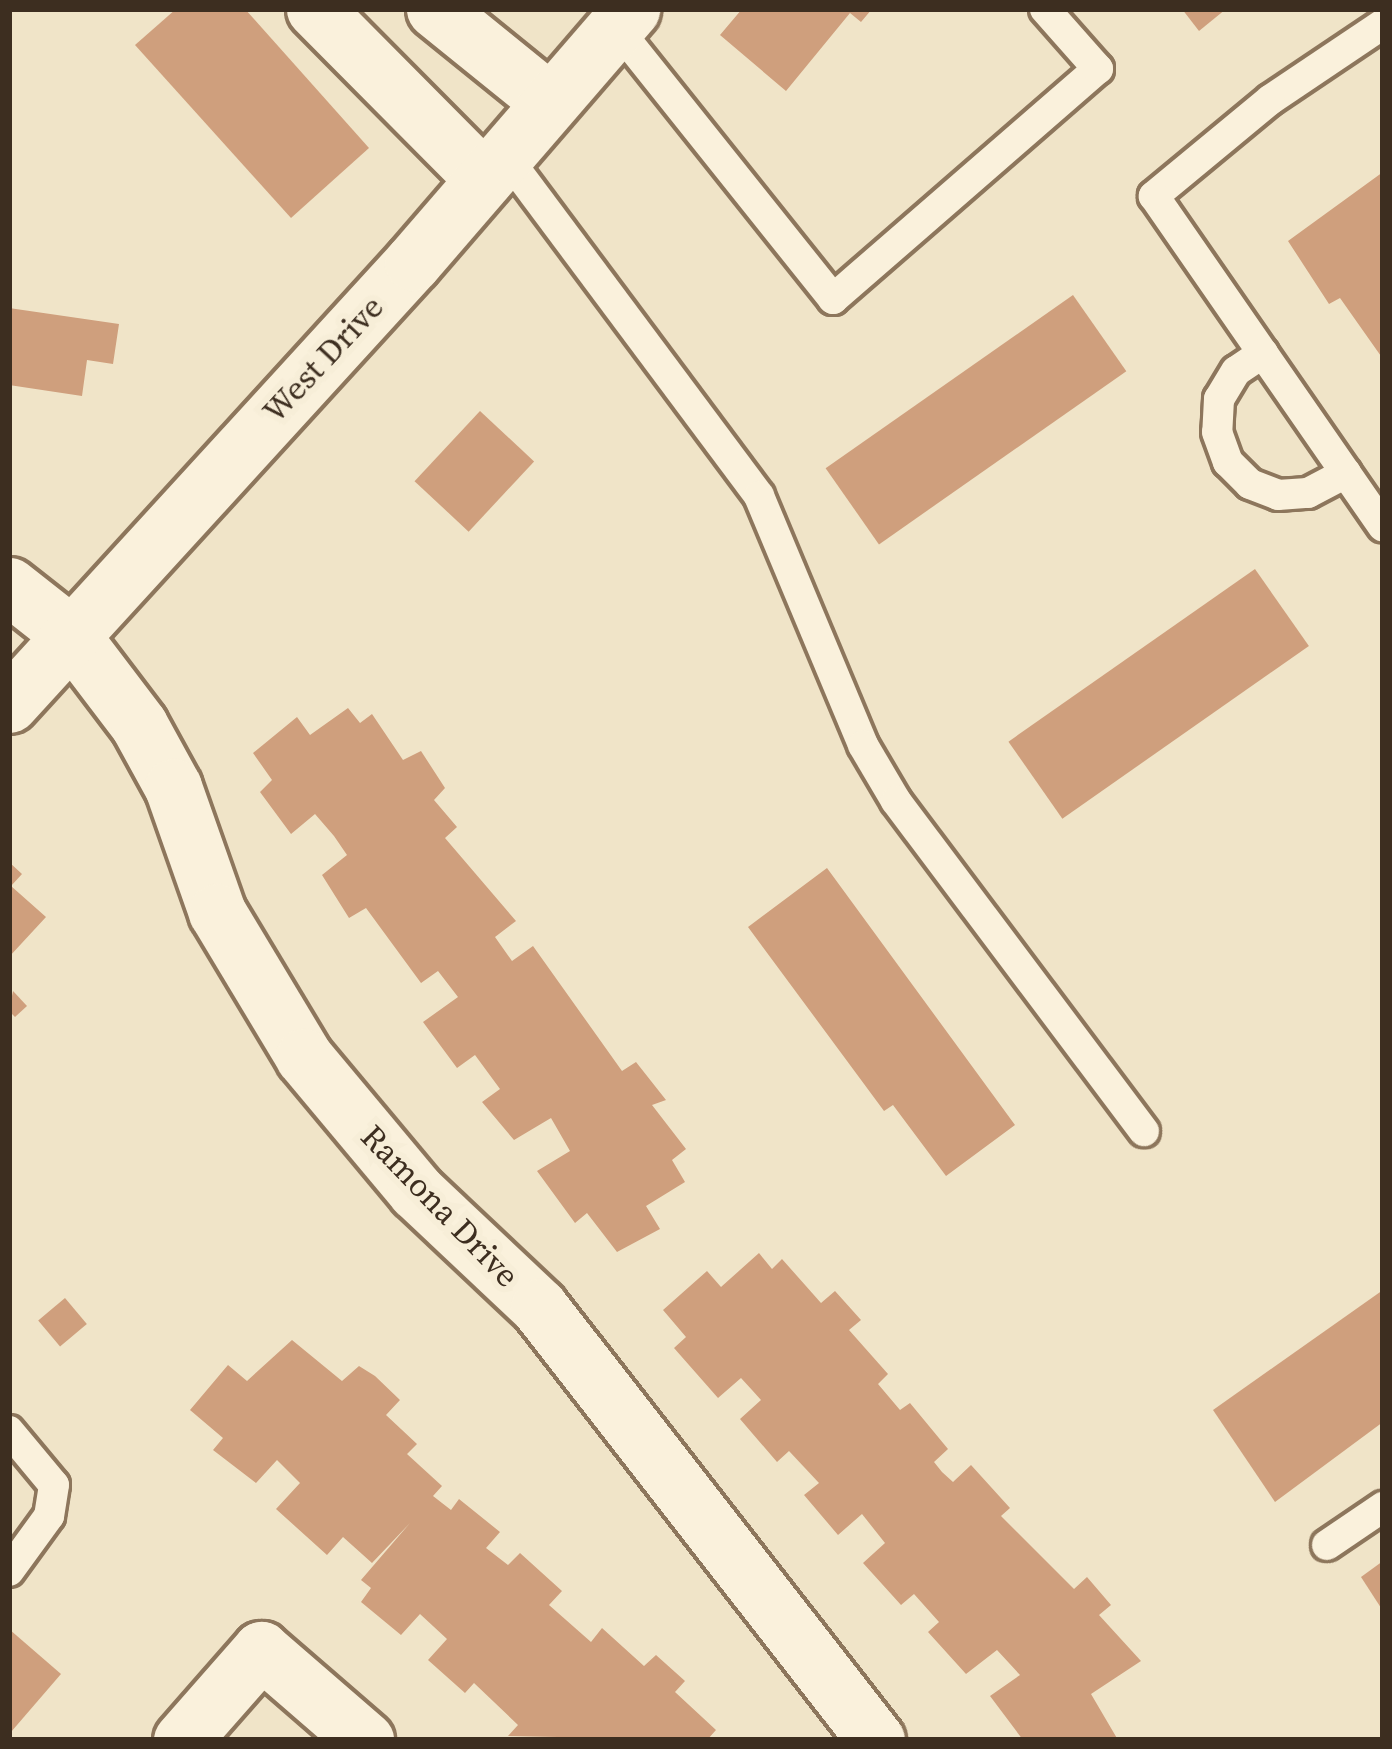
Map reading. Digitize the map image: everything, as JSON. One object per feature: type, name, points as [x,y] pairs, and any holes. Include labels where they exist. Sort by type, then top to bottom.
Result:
[{"type":"street","points":[[315,9],[495,167]]},
{"type":"street","points":[[435,9],[550,102]]},
{"type":"street","name":"West Drive","points":[[9,704],[624,18]]},
{"type":"street","name":"Ramona Drive","points":[[9,586],[70,634],[140,725],[173,787],[217,912],[304,1057],[416,1191],[539,1307],[876,1740]]},
{"type":"street","points":[[182,1740],[261,1651],[364,1740]]},
{"type":"lane","points":[[624,18],[833,299],[1098,69],[1045,9]]},
{"type":"lane","points":[[1383,24],[1270,100],[1154,196],[1383,527]]},
{"type":"lane","points":[[495,167],[759,496],[863,745],[896,801],[1144,1131]]},
{"type":"lane","points":[[1263,353],[1235,371],[1219,399],[1216,432],[1228,462],[1250,484],[1278,495],[1308,493],[1346,473]]},
{"type":"lane","points":[[9,1431],[54,1485],[49,1516],[9,1571]]},
{"type":"lane","points":[[1327,1545],[1383,1507]]},
{"type":"building","points":[[176,9],[245,9],[369,148],[291,218],[135,45]]},
{"type":"building","points":[[742,9],[872,9],[861,22],[850,13],[786,91],[720,35]]},
{"type":"building","points":[[1182,9],[1226,9],[1199,31]]},
{"type":"building","points":[[1383,172],[1383,359],[1340,298],[1329,304],[1288,241]]},
{"type":"building","points":[[1073,295],[1126,371],[879,544],[826,468]]},
{"type":"building","points":[[9,308],[119,324],[113,364],[87,360],[82,396],[9,385]]},
{"type":"building","points":[[480,411],[534,461],[469,532],[415,481]]},
{"type":"building","points":[[1255,569],[1309,646],[1062,819],[1008,742]]},
{"type":"building","points":[[348,708],[360,723],[372,714],[403,760],[421,751],[445,788],[434,800],[457,827],[445,838],[516,921],[495,937],[512,961],[533,946],[622,1071],[636,1062],[666,1100],[652,1105],[686,1149],[672,1160],[685,1182],[646,1206],[660,1229],[617,1252],[587,1213],[575,1223],[537,1171],[570,1151],[551,1118],[514,1140],[482,1102],[500,1089],[475,1055],[457,1068],[423,1022],[458,997],[438,971],[421,983],[366,908],[349,918],[322,875],[347,855],[315,814],[291,834],[260,792],[272,780],[253,753],[297,717],[310,735]]},
{"type":"building","points":[[9,862],[22,874],[11,886],[46,917],[9,957]]},
{"type":"building","points":[[827,868],[1015,1125],[946,1176],[893,1105],[884,1111],[748,927]]},
{"type":"building","points":[[13,991],[27,1006],[15,1017],[9,1011]]},
{"type":"building","points":[[759,1253],[772,1269],[782,1259],[821,1303],[835,1291],[861,1320],[849,1330],[888,1374],[878,1384],[900,1410],[910,1403],[948,1449],[934,1462],[942,1472],[953,1482],[971,1465],[1010,1508],[1001,1516],[1074,1589],[1087,1577],[1111,1605],[1099,1615],[1141,1661],[1091,1694],[1118,1740],[1023,1740],[990,1696],[1020,1675],[997,1650],[966,1674],[928,1632],[939,1622],[914,1594],[901,1605],[863,1563],[885,1543],[862,1514],[838,1535],[804,1495],[819,1483],[789,1451],[777,1462],[740,1419],[761,1400],[741,1378],[718,1398],[674,1348],[686,1337],[663,1310],[707,1271],[721,1287]]},
{"type":"building","points":[[1383,1290],[1383,1422],[1275,1502],[1213,1410]]},
{"type":"building","points":[[65,1298],[87,1324],[60,1347],[38,1320]]},
{"type":"building","points":[[292,1340],[342,1381],[359,1366],[400,1400],[386,1415],[417,1444],[407,1454],[442,1486],[433,1496],[451,1510],[459,1499],[500,1532],[486,1548],[508,1565],[520,1553],[562,1591],[549,1605],[591,1642],[602,1628],[644,1666],[656,1655],[685,1681],[675,1692],[716,1730],[707,1740],[508,1736],[518,1725],[474,1683],[465,1693],[428,1660],[447,1639],[420,1614],[401,1635],[361,1602],[371,1588],[361,1580],[410,1523],[372,1563],[343,1537],[327,1555],[276,1509],[300,1483],[277,1460],[256,1483],[213,1450],[223,1438],[190,1410],[228,1365],[247,1381]]},
{"type":"building","points":[[1383,1561],[1383,1611],[1361,1577]]},
{"type":"building","points":[[9,1629],[61,1674],[11,1732],[9,1730]]}]
